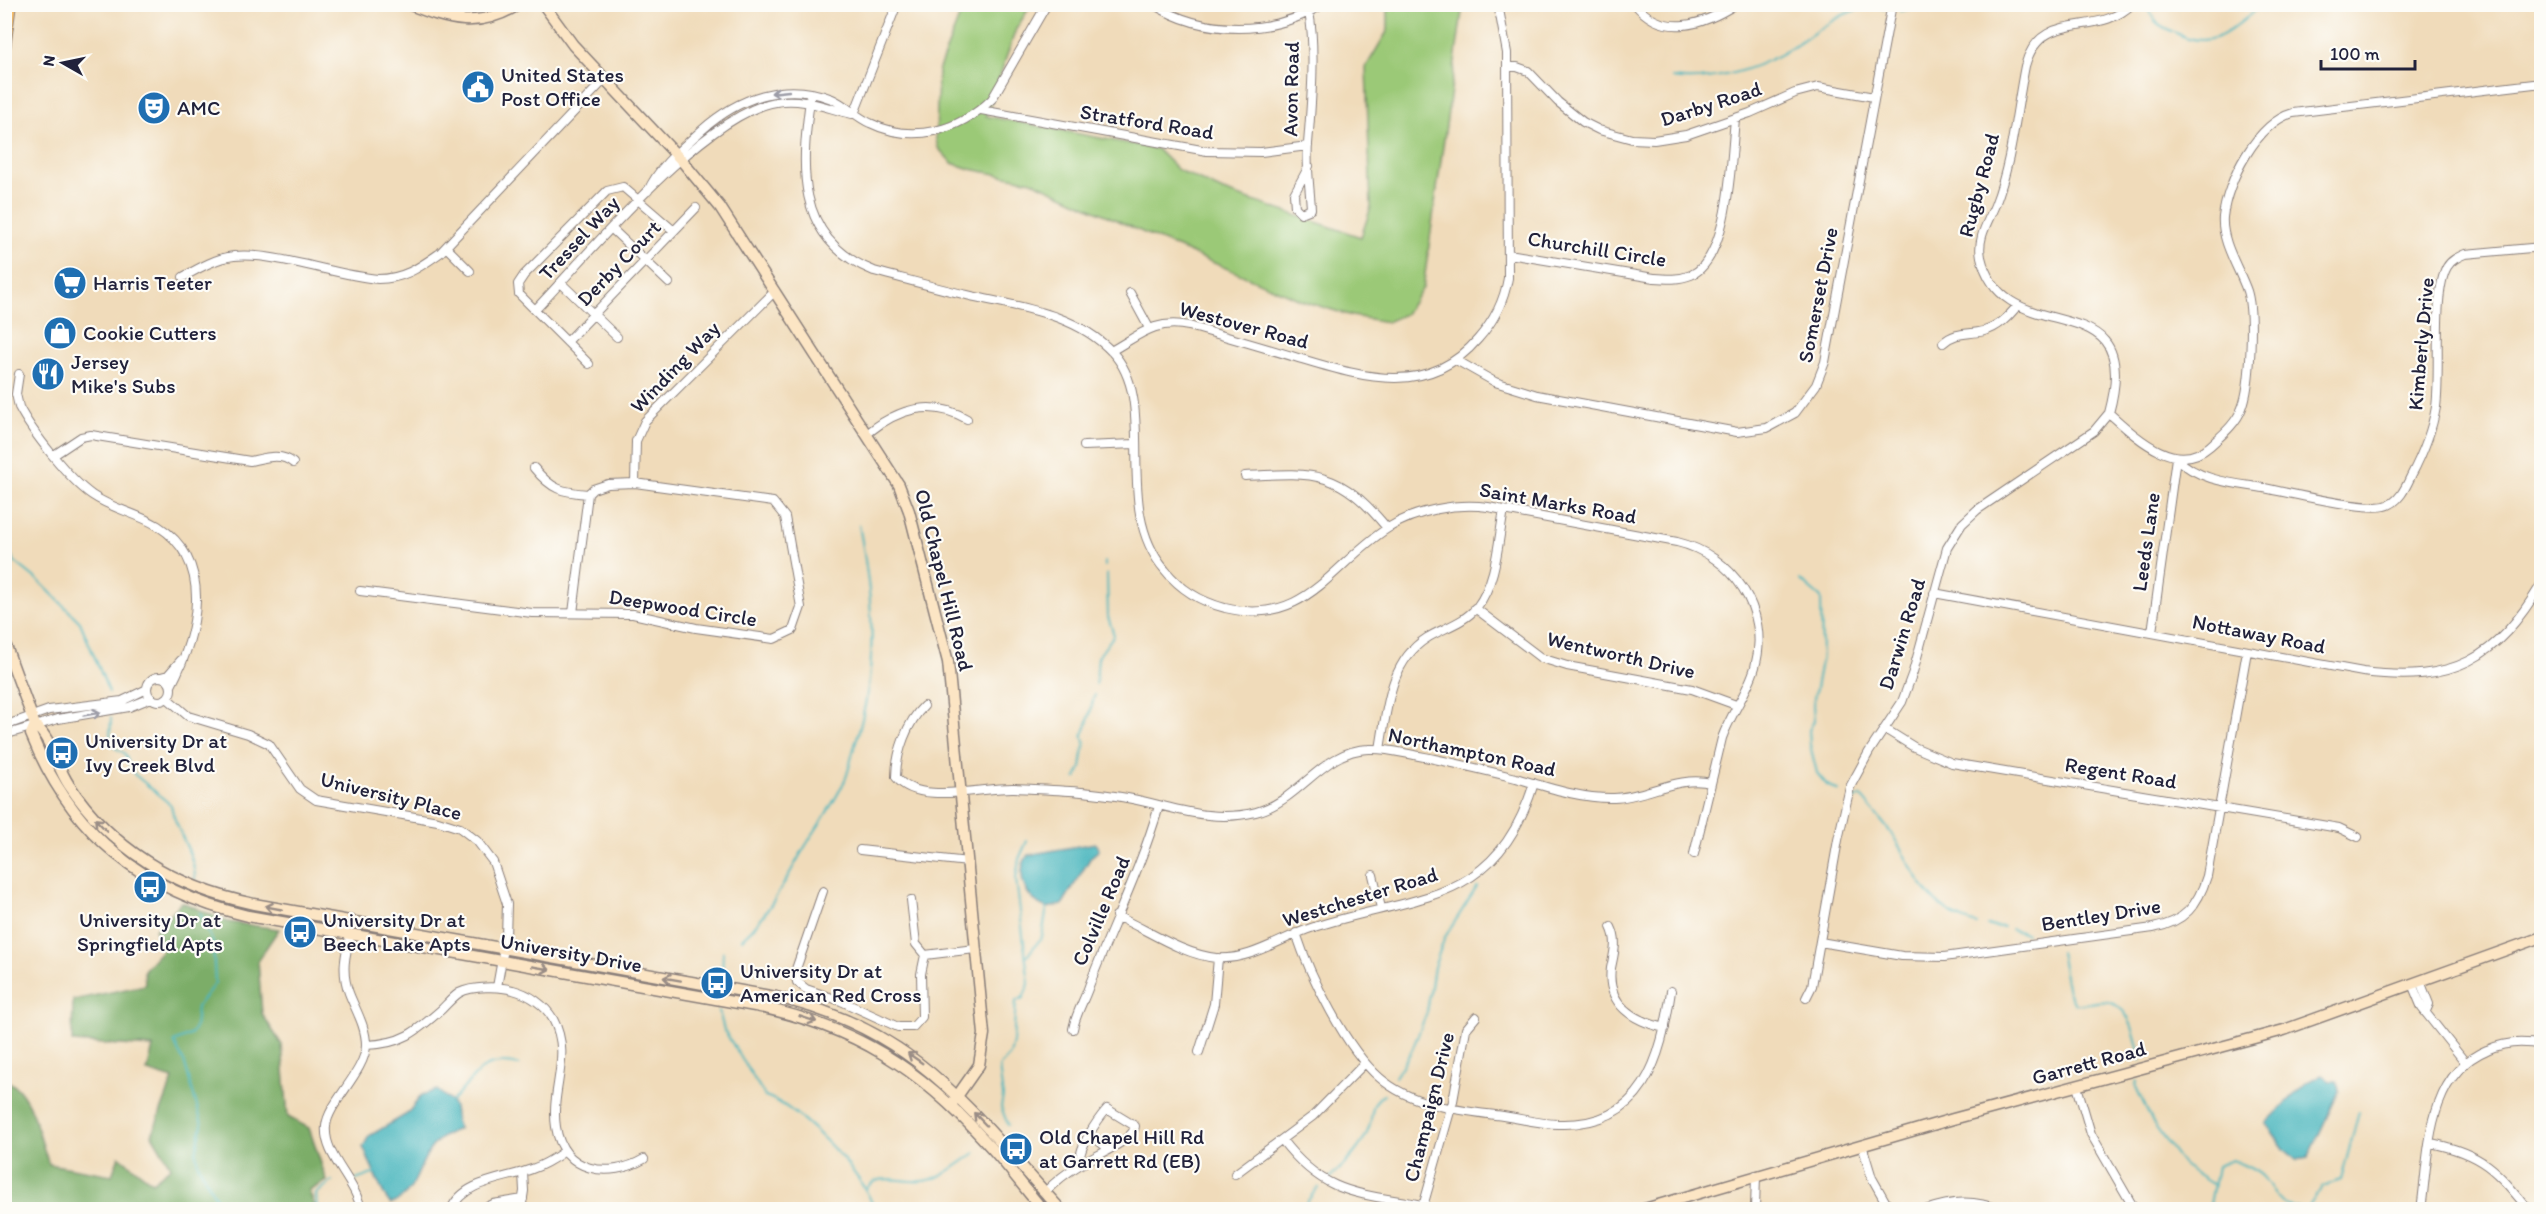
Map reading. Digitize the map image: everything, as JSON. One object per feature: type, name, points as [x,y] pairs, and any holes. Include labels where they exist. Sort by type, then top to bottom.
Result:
[{"type":"main road","points":[[4,48],[10,4]]},
{"type":"main road","points":[[408,4],[447,19],[463,21],[490,19],[520,4]]},
{"type":"main road","name":"Old Chapel Hill Road","points":[[543,4],[573,45],[679,157],[720,207],[899,484],[939,624],[951,683],[968,862],[984,1048],[976,1072],[955,1101]]},
{"type":"main road","name":"University Drive","points":[[4,641],[33,720],[43,732],[66,781],[91,814],[129,850],[175,879],[208,893],[254,904],[776,998],[822,1010],[863,1028],[906,1052],[955,1101]]},
{"type":"main road","name":"University Drive","points":[[33,720],[31,734],[51,777],[69,805],[96,838],[139,873],[180,895],[212,907],[755,1006],[807,1018],[856,1037],[890,1056],[933,1088],[955,1101]]},
{"type":"main road","name":"Garrett Road","points":[[1641,1209],[1862,1145],[2284,1030],[2541,937]]},
{"type":"main road","points":[[955,1101],[1061,1209]]},
{"type":"main road","points":[[955,1101],[1043,1209]]},
{"type":"street","points":[[854,114],[897,4]]},
{"type":"street","points":[[679,157],[747,110],[778,102],[810,102],[854,114],[894,132],[915,134],[939,131],[953,126],[981,110],[1005,80],[1047,4]]},
{"type":"street","points":[[1153,4],[1186,20],[1235,28],[1276,24],[1309,12],[1323,4]]},
{"type":"street","name":"Westover Road","points":[[1111,351],[1149,328],[1165,323],[1189,326],[1350,374],[1377,379],[1428,373],[1456,360],[1477,340],[1496,314],[1506,288],[1509,254],[1507,67],[1505,32],[1498,4]]},
{"type":"street","points":[[1635,4],[1651,19],[1675,27],[1710,19],[1736,4]]},
{"type":"street","name":"Somerset Drive","points":[[1456,360],[1495,382],[1537,395],[1730,431],[1761,430],[1789,418],[1811,394],[1822,371],[1893,4]]},
{"type":"street","name":"Rugby Road","points":[[2109,413],[2116,374],[2114,352],[2108,342],[2093,330],[2043,316],[2018,305],[1990,278],[1980,249],[1986,225],[2003,181],[2028,55],[2048,32],[2112,17],[2132,4]]},
{"type":"street","name":"Avon Road","points":[[1309,12],[1311,125],[1308,146],[1309,166],[1311,209],[1301,213],[1295,207],[1294,194],[1309,166]]},
{"type":"street","name":"Darby Road","points":[[1507,67],[1517,66],[1528,71],[1550,95],[1583,122],[1624,138],[1654,140],[1677,137],[1735,119],[1795,93],[1818,87],[1874,97]]},
{"type":"street","points":[[183,277],[212,262],[237,256],[384,279],[420,268],[446,247],[605,79]]},
{"type":"street","points":[[2109,413],[2137,436],[2176,458],[2191,458],[2205,451],[2235,421],[2245,400],[2250,309],[2247,291],[2224,233],[2223,219],[2229,194],[2252,145],[2277,118],[2294,113],[2541,83]]},
{"type":"street","points":[[679,157],[710,123],[744,101],[777,92],[811,93],[844,105],[854,114]]},
{"type":"street","points":[[811,93],[803,163],[806,190],[821,226],[837,248],[850,260],[874,271],[1061,318],[1078,325],[1111,351]]},
{"type":"street","name":"Stratford Road","points":[[981,110],[1208,151],[1261,152],[1308,146]]},
{"type":"street","name":"Churchill Circle","points":[[1509,254],[1654,278],[1677,279],[1693,274],[1707,263],[1715,248],[1726,197],[1735,119]]},
{"type":"street","name":"Tressel Way","points":[[535,310],[679,157]]},
{"type":"street","points":[[589,364],[519,294],[518,284],[524,275],[607,191],[623,187],[674,231]]},
{"type":"street","name":"Derby Court","points":[[567,342],[696,208]]},
{"type":"street","points":[[612,229],[669,283]]},
{"type":"street","name":"Kimberly Drive","points":[[2176,458],[2187,470],[2222,481],[2358,505],[2386,506],[2394,502],[2404,490],[2414,471],[2433,419],[2440,292],[2447,267],[2456,258],[2465,254],[2541,246]]},
{"type":"street","points":[[446,247],[470,271]]},
{"type":"street","points":[[561,283],[616,337]]},
{"type":"street","name":"Winding Way","points":[[635,483],[636,441],[645,421],[775,291]]},
{"type":"street","points":[[1130,293],[1149,328]]},
{"type":"street","points":[[1943,343],[1958,333],[1977,332],[1999,324],[2018,305]]},
{"type":"street","name":"Saint Marks Road","points":[[1111,351],[1125,370],[1132,388],[1138,511],[1150,549],[1164,570],[1182,588],[1211,603],[1254,611],[1295,602],[1319,588],[1387,528],[1419,514],[1450,507],[1476,505],[1686,544],[1721,562],[1745,590],[1757,625],[1755,667],[1722,738],[1694,854]]},
{"type":"street","points":[[19,374],[16,394],[19,407],[74,479],[92,496],[149,521],[165,532],[181,548],[197,585],[197,598],[185,654],[167,699],[157,701],[151,698],[147,689]]},
{"type":"street","points":[[868,433],[890,416],[915,408],[940,409],[967,419]]},
{"type":"street","name":"Darwin Road","points":[[1806,998],[1812,986],[1838,840],[1850,788],[1869,752],[1902,702],[1913,672],[1947,548],[1962,524],[1977,510],[2094,431],[2109,413]]},
{"type":"street","points":[[54,455],[81,437],[91,435],[250,461],[270,456],[285,458],[293,464]]},
{"type":"street","points":[[1084,446],[1135,444]]},
{"type":"street","name":"Leeds Lane","points":[[2152,632],[2176,458]]},
{"type":"street","points":[[534,468],[560,490],[588,494],[573,613]]},
{"type":"street","points":[[1245,476],[1301,474],[1322,476],[1359,497],[1387,528]]},
{"type":"street","name":"Deepwood Circle","points":[[360,591],[532,613],[633,614],[731,634],[774,639],[789,633],[798,620],[801,608],[792,553],[785,517],[777,505],[763,499],[635,483],[608,484],[593,489],[588,494]]},
{"type":"street","points":[[1380,749],[1393,682],[1404,660],[1427,638],[1451,627],[1476,609],[1489,584],[1504,510]]},
{"type":"street","name":"Nottaway Road","points":[[1934,593],[2379,674],[2447,671],[2481,655],[2497,642],[2520,617],[2541,583]]},
{"type":"street","name":"Wentworth Drive","points":[[1476,609],[1541,658],[1567,666],[1692,689],[1736,705]]},
{"type":"street","name":"Bentley Drive","points":[[1820,942],[1902,956],[1944,957],[2168,924],[2189,912],[2200,897],[2206,876],[2247,651]]},
{"type":"street","points":[[4,735],[60,708],[122,701],[147,689],[151,679],[168,675],[185,654]]},
{"type":"street","points":[[161,677],[171,686]]},
{"type":"street","points":[[4,726],[129,707],[151,698]]},
{"type":"street","name":"University Place","points":[[167,699],[188,716],[248,734],[269,744],[300,789],[316,800],[438,821],[471,835],[490,857],[503,887],[507,915],[497,987]]},
{"type":"street","name":"Northampton Road","points":[[924,706],[914,716],[906,736],[896,765],[897,777],[908,788],[937,792],[996,788],[1110,795],[1202,816],[1222,817],[1256,812],[1287,797],[1343,754],[1359,750],[1380,749],[1465,766],[1589,796],[1615,798],[1647,793],[1686,782],[1711,783]]},
{"type":"street","name":"Regent Road","points":[[1885,729],[1914,747],[1952,763],[2339,828],[2358,837]]},
{"type":"street","name":"Westchester Road","points":[[1116,916],[1185,950],[1218,958],[1248,955],[1296,933],[1448,891],[1484,869],[1516,830],[1534,783]]},
{"type":"street","name":"Colville Road","points":[[1073,1029],[1075,1016],[1089,989],[1116,916],[1141,864],[1159,806]]},
{"type":"street","points":[[860,850],[968,862]]},
{"type":"street","points":[[1373,875],[1381,908]]},
{"type":"street","points":[[823,891],[795,972],[797,982],[806,989],[841,1001],[898,1027],[913,1027],[922,1017],[921,974],[925,955]]},
{"type":"street","points":[[911,900],[916,944],[925,955]]},
{"type":"street","points":[[1611,927],[1616,941],[1610,981],[1613,993],[1637,1021],[1665,1028]]},
{"type":"street","points":[[1296,933],[1313,978],[1365,1063],[1379,1078],[1401,1093],[1451,1109],[1557,1124],[1579,1123],[1609,1114],[1623,1105],[1647,1081],[1659,1054],[1671,991]]},
{"type":"street","points":[[351,934],[345,957],[344,973],[366,1045],[360,1066],[325,1125],[328,1142],[337,1164],[354,1185],[361,1209]]},
{"type":"street","points":[[925,955],[975,949]]},
{"type":"street","points":[[1199,1052],[1214,1004],[1218,958]]},
{"type":"street","points":[[2416,982],[2422,1008],[2465,1062]]},
{"type":"street","points":[[366,1045],[393,1043],[412,1034],[460,993],[497,987],[521,992],[549,1013],[560,1032],[562,1065],[555,1116],[558,1136],[565,1151],[586,1168],[607,1171],[622,1170],[644,1159]]},
{"type":"street","name":"Champaign Drive","points":[[1422,1207],[1451,1109],[1466,1029],[1476,1017]]},
{"type":"street","points":[[2421,1209],[2441,1095],[2465,1062],[2498,1046],[2521,1042],[2541,1045]]},
{"type":"street","points":[[1235,1174],[1327,1104],[1365,1063]]},
{"type":"street","points":[[2078,1086],[2091,1134],[2135,1209]]},
{"type":"street","points":[[1045,1192],[1081,1164],[1109,1149],[1135,1130],[1129,1120],[1107,1109],[1092,1129],[1091,1135],[1078,1156],[1081,1164]]},
{"type":"street","points":[[1091,1135],[1109,1149]]},
{"type":"street","points":[[1282,1140],[1306,1168],[1336,1187],[1422,1207]]},
{"type":"street","points":[[2431,1143],[2483,1161],[2499,1174],[2529,1209]]},
{"type":"street","points":[[1862,1145],[1872,1178],[1890,1209]]},
{"type":"street","points":[[451,1209],[454,1202],[474,1188],[553,1160],[565,1151]]},
{"type":"street","points":[[521,1209],[523,1172]]},
{"type":"street","points":[[1755,1209],[1756,1175]]},
{"type":"street","points":[[481,1209],[523,1199]]},
{"type":"street","points":[[1925,1209],[1965,1201],[2000,1209]]},
{"type":"green space","points":[[964,5],[1031,5],[1016,29],[986,116],[1157,149],[1178,170],[1223,191],[1361,237],[1371,207],[1366,67],[1388,30],[1388,5],[1463,5],[1423,288],[1405,314],[1387,322],[1352,316],[1303,301],[1153,237],[1032,181],[970,169],[952,163],[938,148],[936,140],[938,71]]},
{"type":"green space","points":[[182,902],[228,922],[279,929],[258,960],[262,1014],[282,1045],[288,1117],[309,1128],[327,1181],[309,1191],[316,1209],[5,1209],[5,1080],[14,1085],[28,1104],[49,1164],[112,1175],[119,1156],[152,1182],[171,1167],[152,1135],[173,1079],[147,1071],[153,1047],[72,1042],[73,1000],[145,985],[144,970],[164,948],[155,930]]},
{"type":"water","points":[[1095,843],[1099,850],[1091,857],[1062,905],[1047,908],[1028,893],[1024,886],[1022,871],[1028,855]]},
{"type":"water","points":[[2322,1075],[2330,1081],[2337,1081],[2339,1091],[2308,1158],[2297,1160],[2285,1150],[2266,1123],[2306,1083]]},
{"type":"water","points":[[437,1090],[451,1101],[459,1129],[444,1136],[433,1145],[410,1188],[403,1197],[391,1204],[380,1187],[363,1147],[369,1136],[407,1114],[422,1095]]},
{"type":"waterway","points":[[1900,11],[1930,4]]},
{"type":"waterway","points":[[2145,4],[2155,21],[2161,26],[2191,39],[2203,40],[2224,34],[2263,4]]},
{"type":"waterway","points":[[1672,78],[1700,79],[1744,70],[1783,53],[1844,14],[1871,8],[1886,9]]},
{"type":"waterway","points":[[742,939],[752,930],[776,897],[836,798],[848,771],[863,716],[871,662],[871,609],[859,525]]},
{"type":"waterway","points":[[4,542],[14,561],[39,581],[80,622],[109,692]]},
{"type":"waterway","points":[[1096,684],[1098,657],[1114,635],[1108,617],[1107,574]]},
{"type":"waterway","points":[[1800,580],[1821,598],[1822,656],[1813,704],[1814,721],[1809,730],[1810,745],[1817,773],[1827,785],[1839,791]]},
{"type":"waterway","points":[[1076,778],[1081,768],[1085,740],[1082,736],[1095,695]]},
{"type":"waterway","points":[[111,718],[110,740],[114,747],[124,753],[134,774],[171,805],[176,824],[192,860],[195,879]]},
{"type":"waterway","points":[[1853,800],[1861,796],[1885,825],[1917,877],[1935,900],[1946,910],[1977,924]]},
{"type":"waterway","points":[[1008,1125],[1001,1107],[1003,1096],[999,1067],[1010,1055],[1016,1001],[1023,998],[1029,984],[1016,879],[1019,859],[1027,841]]},
{"type":"waterway","points":[[1395,1077],[1412,1050],[1427,1012],[1434,967],[1445,937],[1477,887]]},
{"type":"waterway","points":[[1026,957],[1042,937],[1047,907]]},
{"type":"waterway","points":[[200,913],[213,943],[215,983],[197,1007],[195,1028],[190,1035],[174,1042],[185,1064],[202,1124],[196,1153],[198,1164],[222,1210]]},
{"type":"waterway","points":[[1987,926],[2004,927]]},
{"type":"waterway","points":[[2011,929],[2027,934]]},
{"type":"waterway","points":[[722,975],[723,952]]},
{"type":"waterway","points":[[2060,952],[2068,992],[2075,1004],[2108,1002],[2123,1011],[2132,1026],[2141,1061]]},
{"type":"waterway","points":[[719,1011],[724,1030],[765,1096],[795,1113],[829,1144],[859,1179],[874,1210]]},
{"type":"waterway","points":[[452,1101],[473,1077],[487,1066],[495,1063],[519,1065]]},
{"type":"waterway","points":[[2137,1081],[2136,1087],[2154,1125],[2184,1166],[2212,1184]]},
{"type":"waterway","points":[[1330,1178],[1358,1149],[1369,1128],[1374,1105],[1384,1095]]},
{"type":"waterway","points":[[2209,1210],[2217,1166],[2233,1160],[2260,1174],[2284,1203],[2307,1209],[2323,1186],[2341,1180],[2359,1112]]},
{"type":"waterway","points":[[865,1190],[870,1184],[883,1179],[922,1181],[936,1178],[975,1153]]},
{"type":"waterway","points":[[356,1180],[378,1172]]},
{"type":"waterway","points":[[313,1210],[317,1207],[316,1194],[332,1181]]},
{"type":"waterway","points":[[1301,1210],[1318,1187]]},
{"type":"place","name":"United States Post Office","points":[[478,87]]},
{"type":"place","name":"AMC","points":[[154,108]]},
{"type":"place","name":"Harris Teeter","points":[[70,283]]},
{"type":"place","name":"Cookie Cutters","points":[[60,333]]},
{"type":"place","name":"Jersey Mike's Subs","points":[[48,374]]},
{"type":"place","name":"University Dr at Ivy Creek Blvd","points":[[62,753]]},
{"type":"place","name":"University Dr at Springfield Apts","points":[[150,887]]},
{"type":"place","name":"University Dr at Beech Lake Apts","points":[[300,932]]},
{"type":"place","name":"University Dr at American Red Cross","points":[[717,983]]},
{"type":"place","name":"Old Chapel Hill Rd at Garrett Rd (EB)","points":[[1016,1149]]}]
